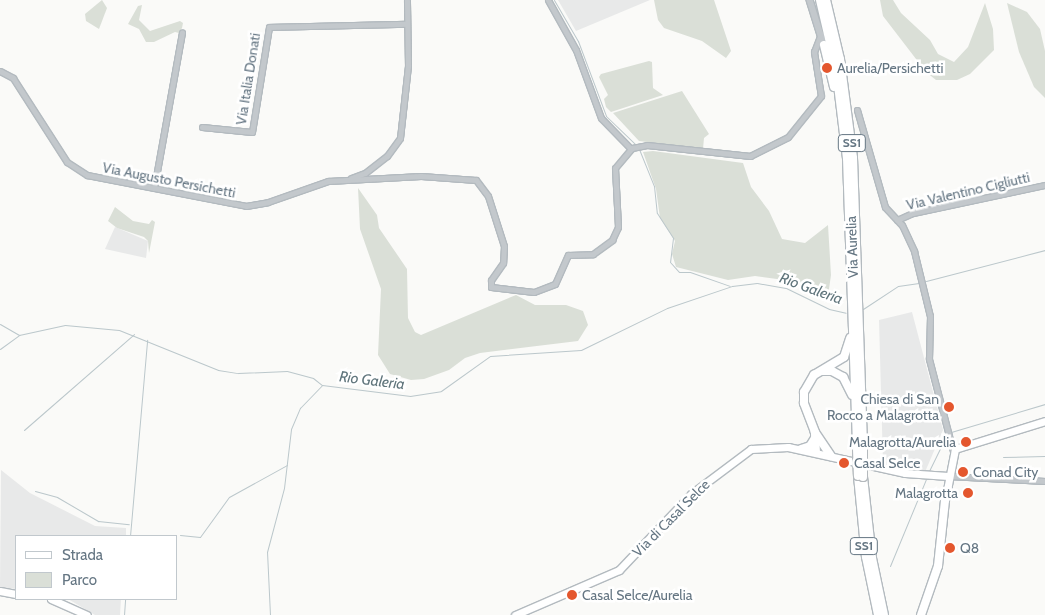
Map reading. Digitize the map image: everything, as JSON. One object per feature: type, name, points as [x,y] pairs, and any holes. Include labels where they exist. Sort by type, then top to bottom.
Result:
[{"type":"highway","name":"Via Aurelia","points":[[820,0],[836,69],[846,145],[859,324],[860,449]]},
{"type":"highway","name":"Via Aurelia","points":[[826,0],[840,59],[852,146],[856,288],[854,316],[861,476],[866,557],[878,615]]},
{"type":"highway","points":[[824,45],[846,145]]},
{"type":"highway","points":[[816,452],[816,437],[804,393],[809,380],[819,371],[846,355],[854,316]]},
{"type":"highway","points":[[819,371],[836,372],[850,388],[860,449]]},
{"type":"highway","points":[[801,449],[810,446],[816,437]]},
{"type":"highway","points":[[816,437],[831,456]]},
{"type":"highway","name":"Via Aurelia","points":[[861,476],[872,558],[884,615]]},
{"type":"highway","points":[[921,615],[938,566],[945,500]]},
{"type":"highway","points":[[872,558],[889,615]]},
{"type":"main road","points":[[945,500],[953,451],[962,445],[1045,421]]},
{"type":"main road","name":"Via di Casal Selce","points":[[515,615],[619,570],[691,494],[746,452],[774,446],[801,449],[905,473],[948,476]]},
{"type":"main road","points":[[0,591],[15,594]]},
{"type":"main road","points":[[53,600],[87,615]]},
{"type":"street","points":[[349,180],[386,156],[400,138],[408,66],[405,24],[407,0]]},
{"type":"street","points":[[549,0],[576,50],[601,118],[635,147],[744,156],[755,155],[778,143],[789,136],[821,96],[814,55],[820,34]]},
{"type":"street","points":[[810,0],[824,45],[814,55]]},
{"type":"street","name":"Via Italia Donati","points":[[202,127],[252,132],[269,27],[405,24]]},
{"type":"street","points":[[154,188],[182,32]]},
{"type":"street","name":"Via Augusto Persichetti","points":[[0,72],[11,76],[73,168],[87,175],[250,206],[324,182],[422,176],[478,182],[488,196],[504,246],[503,262],[490,280],[490,287],[537,292],[555,284],[566,257],[595,253],[614,237],[618,227],[614,168],[635,147]]},
{"type":"street","points":[[857,110],[886,207],[897,220]]},
{"type":"street","name":"Via Valentino Cigliutti","points":[[953,451],[945,427],[929,359],[931,329],[926,299],[910,238],[897,220],[913,213],[1045,185]]},
{"type":"street","points":[[948,476],[1045,481]]},
{"type":"shaded area","points":[[558,0],[650,0],[576,31]]},
{"type":"shaded area","points":[[115,227],[148,241],[146,258],[105,249]]},
{"type":"shaded area","points":[[912,312],[943,430],[925,472],[883,464],[879,320]]},
{"type":"shaded area","points":[[1,470],[30,493],[95,526],[126,528],[126,535],[15,535],[15,589],[0,587]]},
{"type":"shaded area","points":[[70,600],[121,600],[120,615],[95,615]]},
{"type":"green space","points":[[102,0],[107,8],[99,29],[86,21],[85,14]]},
{"type":"green space","points":[[654,0],[714,0],[731,51],[726,58],[702,41],[664,28],[658,20]]},
{"type":"green space","points":[[880,0],[893,0],[901,13],[930,40],[938,54],[954,62],[968,47],[985,3],[993,29],[994,50],[970,74],[957,80],[936,80],[926,72],[883,16]]},
{"type":"green space","points":[[1007,3],[1027,12],[1040,29],[1045,51],[1045,98],[1034,87],[1019,52]]},
{"type":"green space","points":[[142,5],[139,20],[150,31],[180,21],[183,23],[179,33],[175,32],[154,42],[146,42],[139,29],[128,24],[138,6]]},
{"type":"green space","points":[[649,61],[652,62],[653,88],[663,95],[611,112],[606,107],[604,99],[608,95],[599,77],[601,74]]},
{"type":"green space","points":[[682,91],[709,134],[704,138],[703,149],[639,141],[613,113]]},
{"type":"green space","points":[[653,151],[743,163],[751,187],[769,211],[782,239],[805,243],[828,225],[831,275],[828,296],[777,279],[755,276],[728,280],[676,267],[672,254],[675,241],[660,218],[656,189],[643,152]]},
{"type":"green space","points":[[358,188],[377,215],[379,228],[407,269],[408,318],[415,332],[421,335],[516,295],[535,305],[566,305],[583,311],[588,325],[578,341],[480,353],[465,358],[449,370],[424,379],[411,380],[390,374],[378,355],[381,289],[360,229]]},
{"type":"green space","points":[[115,207],[133,221],[149,224],[152,220],[155,222],[149,253],[148,241],[144,237],[117,228],[108,221]]},
{"type":"waterway","points":[[554,0],[578,41],[606,116],[636,145]]},
{"type":"waterway","points":[[639,149],[654,186],[657,213],[673,238],[670,262],[679,272],[690,272],[730,286]]},
{"type":"waterway","name":"Rio Galeria","points":[[926,281],[1045,250]]},
{"type":"waterway","name":"Rio Galeria","points":[[0,324],[19,335],[65,325],[119,330],[218,370],[238,373],[287,371],[313,378],[322,385],[410,396],[441,391],[490,356],[581,350],[667,308],[732,286],[757,283],[786,288],[829,309],[846,313]]},
{"type":"waterway","name":"Rio Galeria","points":[[863,309],[898,286],[919,283]]},
{"type":"waterway","points":[[24,430],[134,334]]},
{"type":"waterway","points":[[0,349],[19,335]]},
{"type":"waterway","points":[[130,535],[147,340]]},
{"type":"waterway","points":[[270,615],[267,552],[284,488],[291,429],[300,408],[322,385]]},
{"type":"waterway","points":[[951,432],[1045,404]]},
{"type":"waterway","points":[[929,471],[946,436]]},
{"type":"waterway","points":[[1003,457],[1045,456]]},
{"type":"waterway","points":[[180,535],[200,537],[229,497],[287,465]]},
{"type":"waterway","points":[[890,566],[926,479]]},
{"type":"waterway","points":[[35,491],[57,497],[98,521],[129,524]]},
{"type":"waterway","points":[[124,615],[125,600]]},
{"type":"place","name":"Aurelia/Persichetti","points":[[827,68]]},
{"type":"place","name":"Chiesa di San Rocco a Malagrotta","points":[[949,407]]},
{"type":"place","name":"Malagrotta/Aurelia","points":[[966,442]]},
{"type":"place","name":"Casal Selce","points":[[844,463]]},
{"type":"place","name":"Conad City","points":[[963,472]]},
{"type":"place","name":"Malagrotta","points":[[968,493]]},
{"type":"place","name":"Q8","points":[[950,548]]},
{"type":"place","name":"Casal Selce/Aurelia","points":[[572,595]]}]
